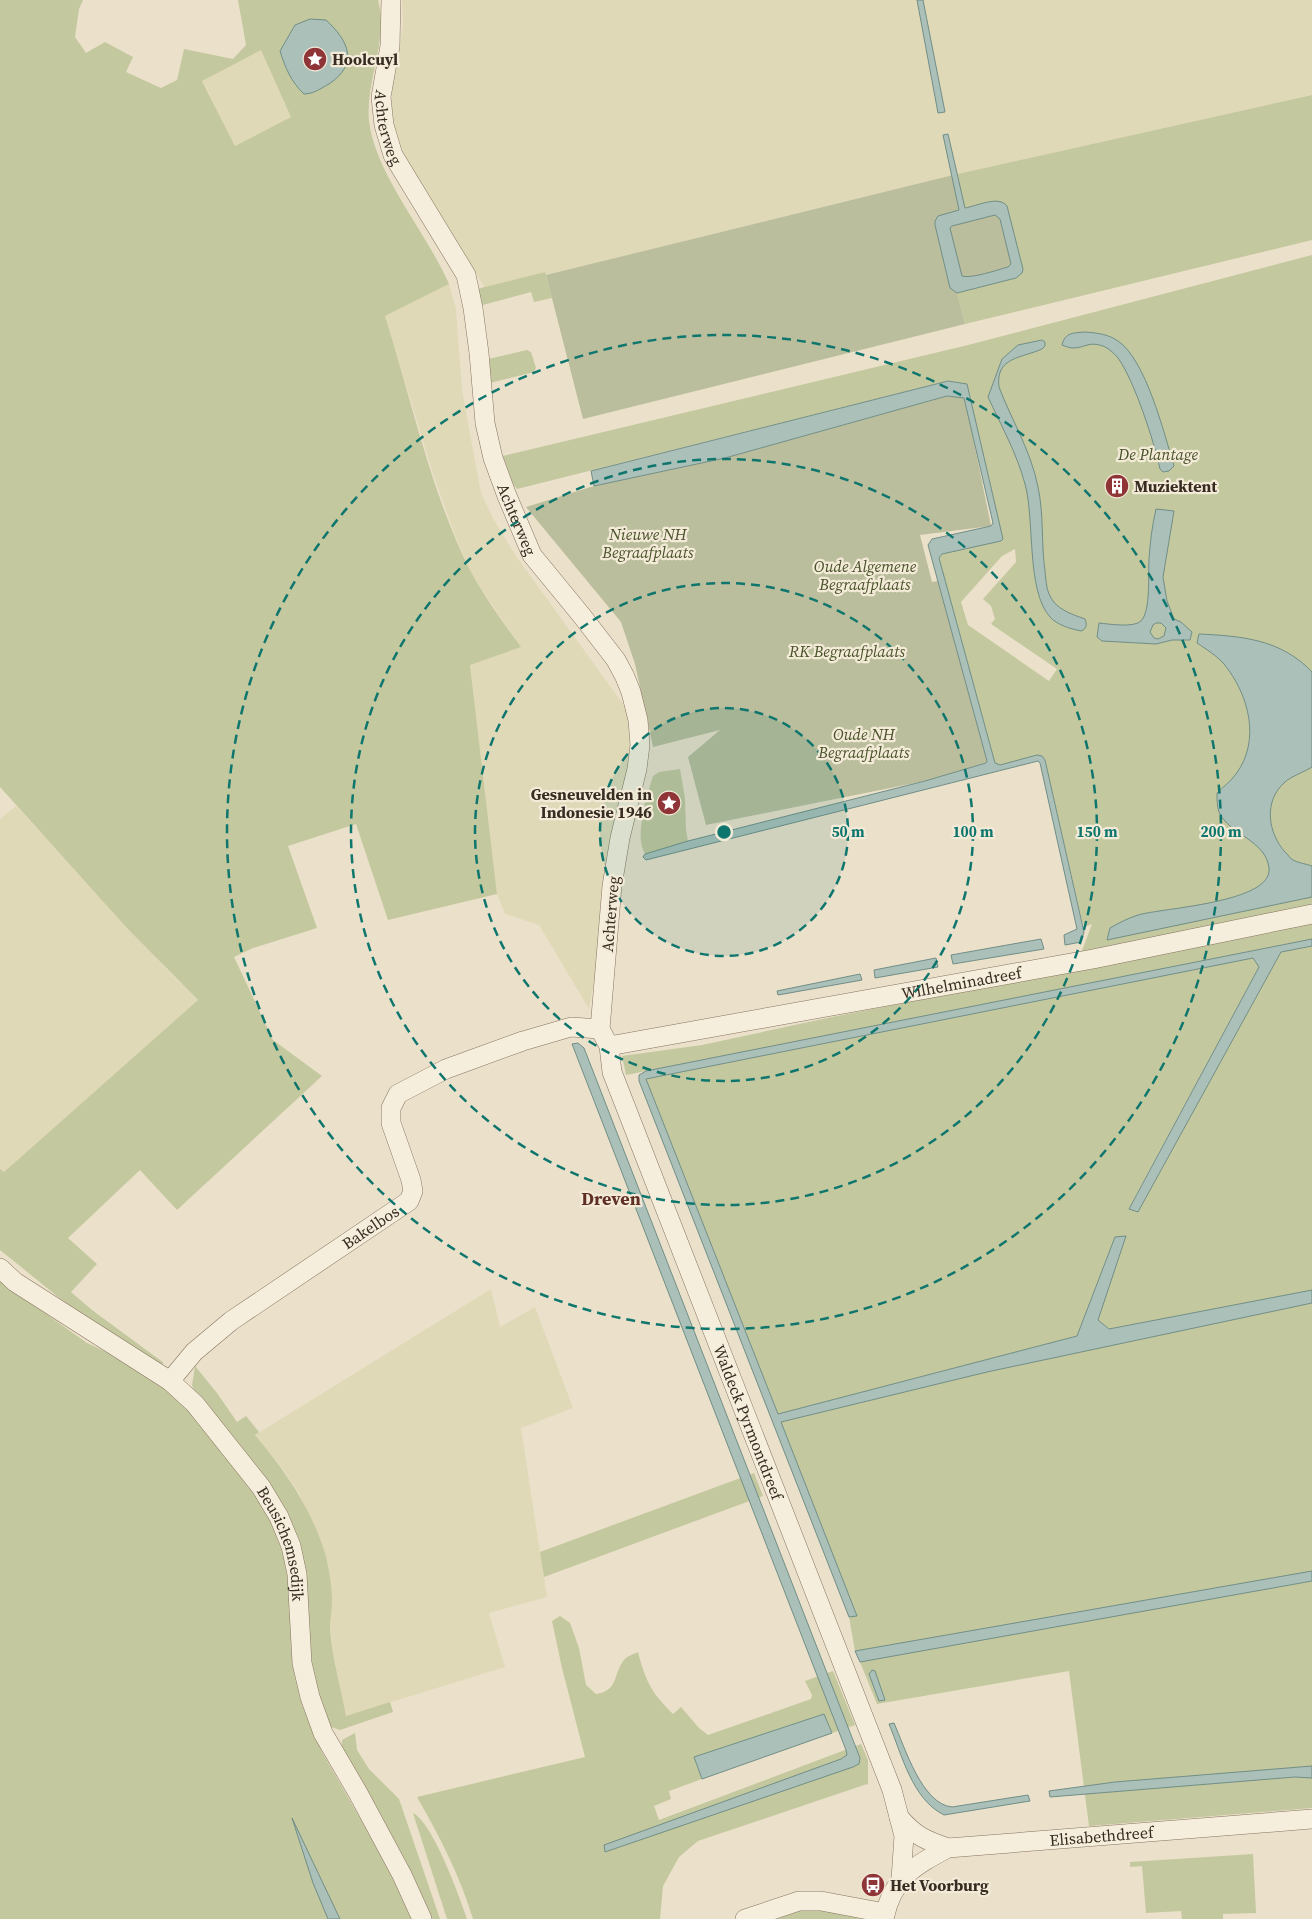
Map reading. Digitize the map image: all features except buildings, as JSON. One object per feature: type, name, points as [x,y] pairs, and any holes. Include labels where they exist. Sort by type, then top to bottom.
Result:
[{"type":"street","name":"Achterweg","points":[[391,0],[390,46],[381,97],[384,125],[393,156],[466,275],[479,353],[485,423],[493,458],[532,555],[616,660],[631,692],[638,720],[640,744],[638,769],[620,838],[612,879],[600,1029]]},
{"type":"street","name":"Wilhelminadreef","points":[[610,1046],[1093,959],[1312,914]]},
{"type":"street","name":"Bakelbos","points":[[170,1381],[194,1352],[231,1321],[409,1201],[413,1191],[411,1180],[391,1123],[391,1108],[398,1094],[446,1068],[523,1041],[571,1028],[600,1029]]},
{"type":"street","name":"Waldeck Pyrmontdreef","points":[[600,1029],[610,1046],[612,1072],[892,1790],[904,1836],[901,1879]]},
{"type":"street","name":"Beusichemsedijk","points":[[0,1268],[15,1282],[170,1381],[195,1404],[261,1487],[278,1517],[291,1546],[297,1574],[302,1663],[310,1697],[324,1733],[402,1875],[422,1919]]},
{"type":"street","name":"Waldeck Pyrmontdreef","points":[[899,1816],[911,1831],[925,1840],[948,1848]]},
{"type":"street","name":"Elisabethdreef","points":[[901,1879],[911,1868],[948,1848],[1312,1818]]},
{"type":"street","points":[[745,1919],[799,1901],[821,1901],[885,1916],[894,1889],[901,1879]]},
{"type":"shaded area","points":[[402,0],[1312,0],[1312,95],[953,175],[486,290],[461,248],[421,189],[396,138],[391,107],[393,81],[403,25]]},
{"type":"shaded area","points":[[261,50],[292,117],[235,146],[202,80]]},
{"type":"shaded area","points":[[449,284],[456,309],[462,390],[481,493],[494,520],[516,556],[623,704],[631,725],[632,769],[589,1009],[539,925],[505,914],[497,894],[470,664],[520,646],[482,590],[469,568],[456,538],[434,477],[385,316]]},
{"type":"shaded area","points":[[16,806],[172,975],[198,1000],[3,1173],[0,1169],[0,819]]},
{"type":"shaded area","points":[[491,1289],[500,1327],[535,1307],[573,1408],[521,1428],[547,1597],[489,1613],[505,1667],[346,1716],[333,1653],[330,1628],[332,1602],[325,1555],[299,1493],[282,1468],[255,1435]]},
{"type":"green space","points":[[0,0],[83,0],[79,9],[75,37],[86,53],[105,42],[133,57],[126,72],[161,88],[177,80],[184,49],[233,59],[246,45],[238,0],[378,0],[381,31],[369,106],[369,121],[373,141],[391,182],[449,284],[385,316],[432,475],[455,537],[480,587],[521,647],[470,665],[497,894],[388,920],[356,824],[288,846],[317,928],[253,948],[234,957],[273,1040],[322,1076],[177,1210],[140,1170],[68,1238],[97,1264],[71,1292],[92,1310],[164,1363],[162,1364],[150,1360],[83,1317],[0,1250],[0,1169],[4,1172],[198,1000],[127,928],[0,787]],"holes":[[[261,50],[291,117],[235,146],[202,81]]]},
{"type":"green space","points":[[1312,95],[1312,240],[965,324],[957,293],[1016,278],[961,210],[953,175]]},
{"type":"green space","points":[[953,175],[961,210],[992,201],[998,201],[1007,206],[1019,276],[957,293],[965,324],[583,419],[546,275]]},
{"type":"green space","name":"De Plantage","points":[[1312,255],[1312,906],[1080,956],[1092,924],[1085,927],[1082,921],[1045,760],[1037,755],[1000,765],[995,763],[939,558],[942,554],[1001,541],[962,383],[948,381],[517,489],[513,484],[503,456],[968,345]],"holes":[[[1015,549],[1016,562],[983,599],[991,606],[995,619],[991,624],[1057,669],[1049,681],[968,625],[961,602],[1002,556]]]},
{"type":"green space","points":[[545,272],[552,298],[534,302],[531,292],[475,307],[477,289]]},
{"type":"green space","points":[[527,350],[531,352],[536,368],[534,372],[490,383],[488,359]]},
{"type":"green space","points":[[948,396],[965,398],[991,526],[920,535],[932,582],[938,581],[986,763],[925,781],[706,825],[688,757],[720,730],[653,747],[635,664],[621,622],[526,507],[594,486],[725,458]]},
{"type":"green space","points":[[680,769],[685,798],[688,841],[645,854],[642,846],[641,826],[653,776],[659,772]]},
{"type":"green space","points":[[1312,923],[1312,939],[626,1075],[622,1056],[702,1045],[832,1017]]},
{"type":"green space","points":[[1312,946],[1312,1290],[1109,1329],[1098,1320],[1126,1236],[1115,1237],[1077,1336],[778,1414],[646,1079],[1253,958],[1259,967],[1129,1208],[1138,1212],[1281,952]]},
{"type":"green space","points":[[0,1281],[87,1343],[123,1360],[162,1385],[179,1399],[203,1425],[275,1524],[287,1556],[295,1673],[302,1705],[322,1752],[364,1825],[382,1850],[417,1919],[0,1919]]},
{"type":"green space","points":[[1312,1303],[1312,1571],[855,1651],[849,1617],[856,1616],[781,1422],[987,1372]]},
{"type":"green space","points":[[195,1366],[237,1422],[246,1416],[259,1432],[255,1435],[277,1462],[296,1490],[319,1536],[325,1553],[331,1584],[331,1640],[346,1716],[390,1702],[393,1712],[340,1730],[328,1726],[316,1691],[310,1657],[295,1538],[195,1393],[192,1385]]},
{"type":"green space","points":[[754,1473],[763,1496],[544,1577],[540,1552]]},
{"type":"green space","points":[[1312,1581],[1312,1808],[1089,1826],[1069,1671],[877,1704],[860,1662]]},
{"type":"green space","points":[[560,1616],[570,1623],[579,1648],[586,1685],[596,1694],[609,1689],[624,1660],[638,1652],[650,1686],[659,1699],[673,1714],[681,1707],[699,1728],[708,1735],[811,1699],[812,1695],[805,1681],[833,1671],[855,1725],[832,1733],[824,1714],[694,1757],[702,1779],[669,1791],[671,1799],[654,1806],[659,1820],[861,1744],[868,1760],[868,1785],[698,1841],[679,1857],[663,1886],[660,1919],[473,1919],[449,1857],[417,1797],[585,1757],[552,1621]]},
{"type":"green space","points":[[355,1733],[357,1750],[369,1769],[399,1799],[440,1919],[429,1919],[341,1751],[342,1740]]},
{"type":"green space","points":[[413,1813],[421,1819],[437,1845],[452,1878],[467,1919],[447,1919]]},
{"type":"green space","points":[[1253,1854],[1256,1913],[1223,1914],[1223,1919],[1182,1919],[1181,1911],[1146,1913],[1142,1866],[1130,1867],[1130,1862]]},
{"type":"green space","points":[[799,1908],[838,1911],[861,1919],[753,1919]]},
{"type":"water","points":[[917,0],[923,0],[945,112],[938,113]]},
{"type":"water","name":"Hoolcuyl","points":[[310,19],[326,20],[334,28],[345,44],[347,60],[344,69],[329,84],[304,94],[289,74],[280,51],[295,25]]},
{"type":"water","points":[[948,134],[965,208],[993,201],[999,201],[1007,206],[1023,269],[1022,273],[1016,278],[957,293],[950,288],[935,221],[938,216],[959,210],[943,135]],"holes":[[[995,215],[1000,219],[1011,264],[1008,267],[984,274],[962,276],[950,228]]]},
{"type":"water","points":[[1085,332],[1102,334],[1118,341],[1128,350],[1137,364],[1153,398],[1165,435],[1174,466],[1169,471],[1163,472],[1160,469],[1143,411],[1118,358],[1103,346],[1090,344],[1073,348],[1062,345],[1068,335]]},
{"type":"water","points":[[1042,340],[1045,342],[1045,346],[1042,349],[1011,360],[1006,364],[1001,370],[999,387],[1035,474],[1041,508],[1048,591],[1055,604],[1069,613],[1085,619],[1086,626],[1081,631],[1056,622],[1042,605],[1034,573],[1030,516],[1025,484],[1013,451],[988,397],[1002,359],[1018,345]]},
{"type":"water","points":[[948,381],[967,384],[1003,539],[942,554],[939,558],[995,763],[1000,765],[1037,755],[1042,756],[1045,760],[1084,932],[1081,942],[1065,945],[1064,935],[1077,929],[1038,761],[646,860],[643,857],[645,854],[688,841],[925,781],[986,763],[928,545],[932,539],[991,526],[993,523],[964,398],[947,396],[725,458],[594,486],[591,471]]},
{"type":"water","points":[[1156,509],[1174,511],[1163,577],[1167,601],[1174,619],[1181,622],[1192,632],[1190,640],[1172,640],[1156,644],[1102,641],[1097,637],[1099,623],[1133,624],[1141,621],[1144,616],[1148,601],[1149,554]],"holes":[[[1161,623],[1166,628],[1164,636],[1158,639],[1154,638],[1150,632],[1153,625]]]},
{"type":"water","points":[[1199,634],[1230,636],[1260,641],[1287,652],[1312,672],[1312,767],[1285,782],[1278,790],[1273,798],[1270,817],[1275,836],[1285,852],[1297,862],[1312,866],[1312,897],[1107,940],[1110,928],[1134,916],[1214,902],[1253,889],[1265,880],[1269,868],[1266,858],[1261,851],[1230,826],[1218,810],[1217,793],[1234,777],[1244,761],[1250,732],[1249,718],[1240,689],[1233,676],[1221,661],[1197,643]]},
{"type":"water","points":[[1041,939],[1044,949],[953,964],[951,955]]},
{"type":"water","points":[[1312,939],[1312,946],[1281,952],[1138,1212],[1129,1209],[1259,967],[1253,958],[646,1079],[778,1414],[1077,1336],[1115,1237],[1126,1236],[1098,1320],[1109,1329],[1312,1290],[1312,1303],[987,1372],[781,1422],[857,1616],[849,1617],[639,1081],[639,1075],[646,1071]]},
{"type":"water","points":[[936,958],[938,967],[875,978],[874,970]]},
{"type":"water","points":[[860,974],[862,980],[778,995],[777,991]]},
{"type":"water","points":[[578,1043],[584,1048],[860,1758],[859,1764],[853,1767],[605,1852],[604,1845],[841,1759],[847,1755],[572,1044]]},
{"type":"water","points":[[1312,1571],[1312,1581],[860,1662],[855,1651]]},
{"type":"water","points":[[872,1670],[875,1671],[885,1700],[879,1701],[869,1674]]},
{"type":"water","points":[[824,1714],[832,1733],[702,1779],[694,1757]]},
{"type":"water","points":[[894,1723],[909,1760],[923,1786],[941,1804],[952,1807],[1028,1795],[1030,1801],[944,1815],[933,1808],[924,1798],[909,1775],[889,1724]]},
{"type":"water","points":[[1312,1766],[1312,1778],[1295,1777],[1050,1797],[1049,1791],[1115,1782]]},
{"type":"water","points":[[292,1818],[340,1919],[328,1919],[313,1883]]},
{"type":"place","name":"Hoolcuyl","points":[[315,59]]},
{"type":"place","name":"Muziektent","points":[[1117,486]]},
{"type":"place","name":"Gesneuvelden in Indonesie 1946","points":[[669,803]]},
{"type":"place","name":"Het Voorburg","points":[[873,1885]]},
{"type":"district","name":"Dreven","points":[[611,1199]]},
{"type":"park label","name":"Nieuwe NH Begraafplaats","points":[[648,543]]},
{"type":"park label","name":"Oude Algemene Begraafplaats","points":[[865,575]]},
{"type":"park label","name":"RK Begraafplaats","points":[[847,651]]},
{"type":"park label","name":"Oude NH Begraafplaats","points":[[864,743]]}]
